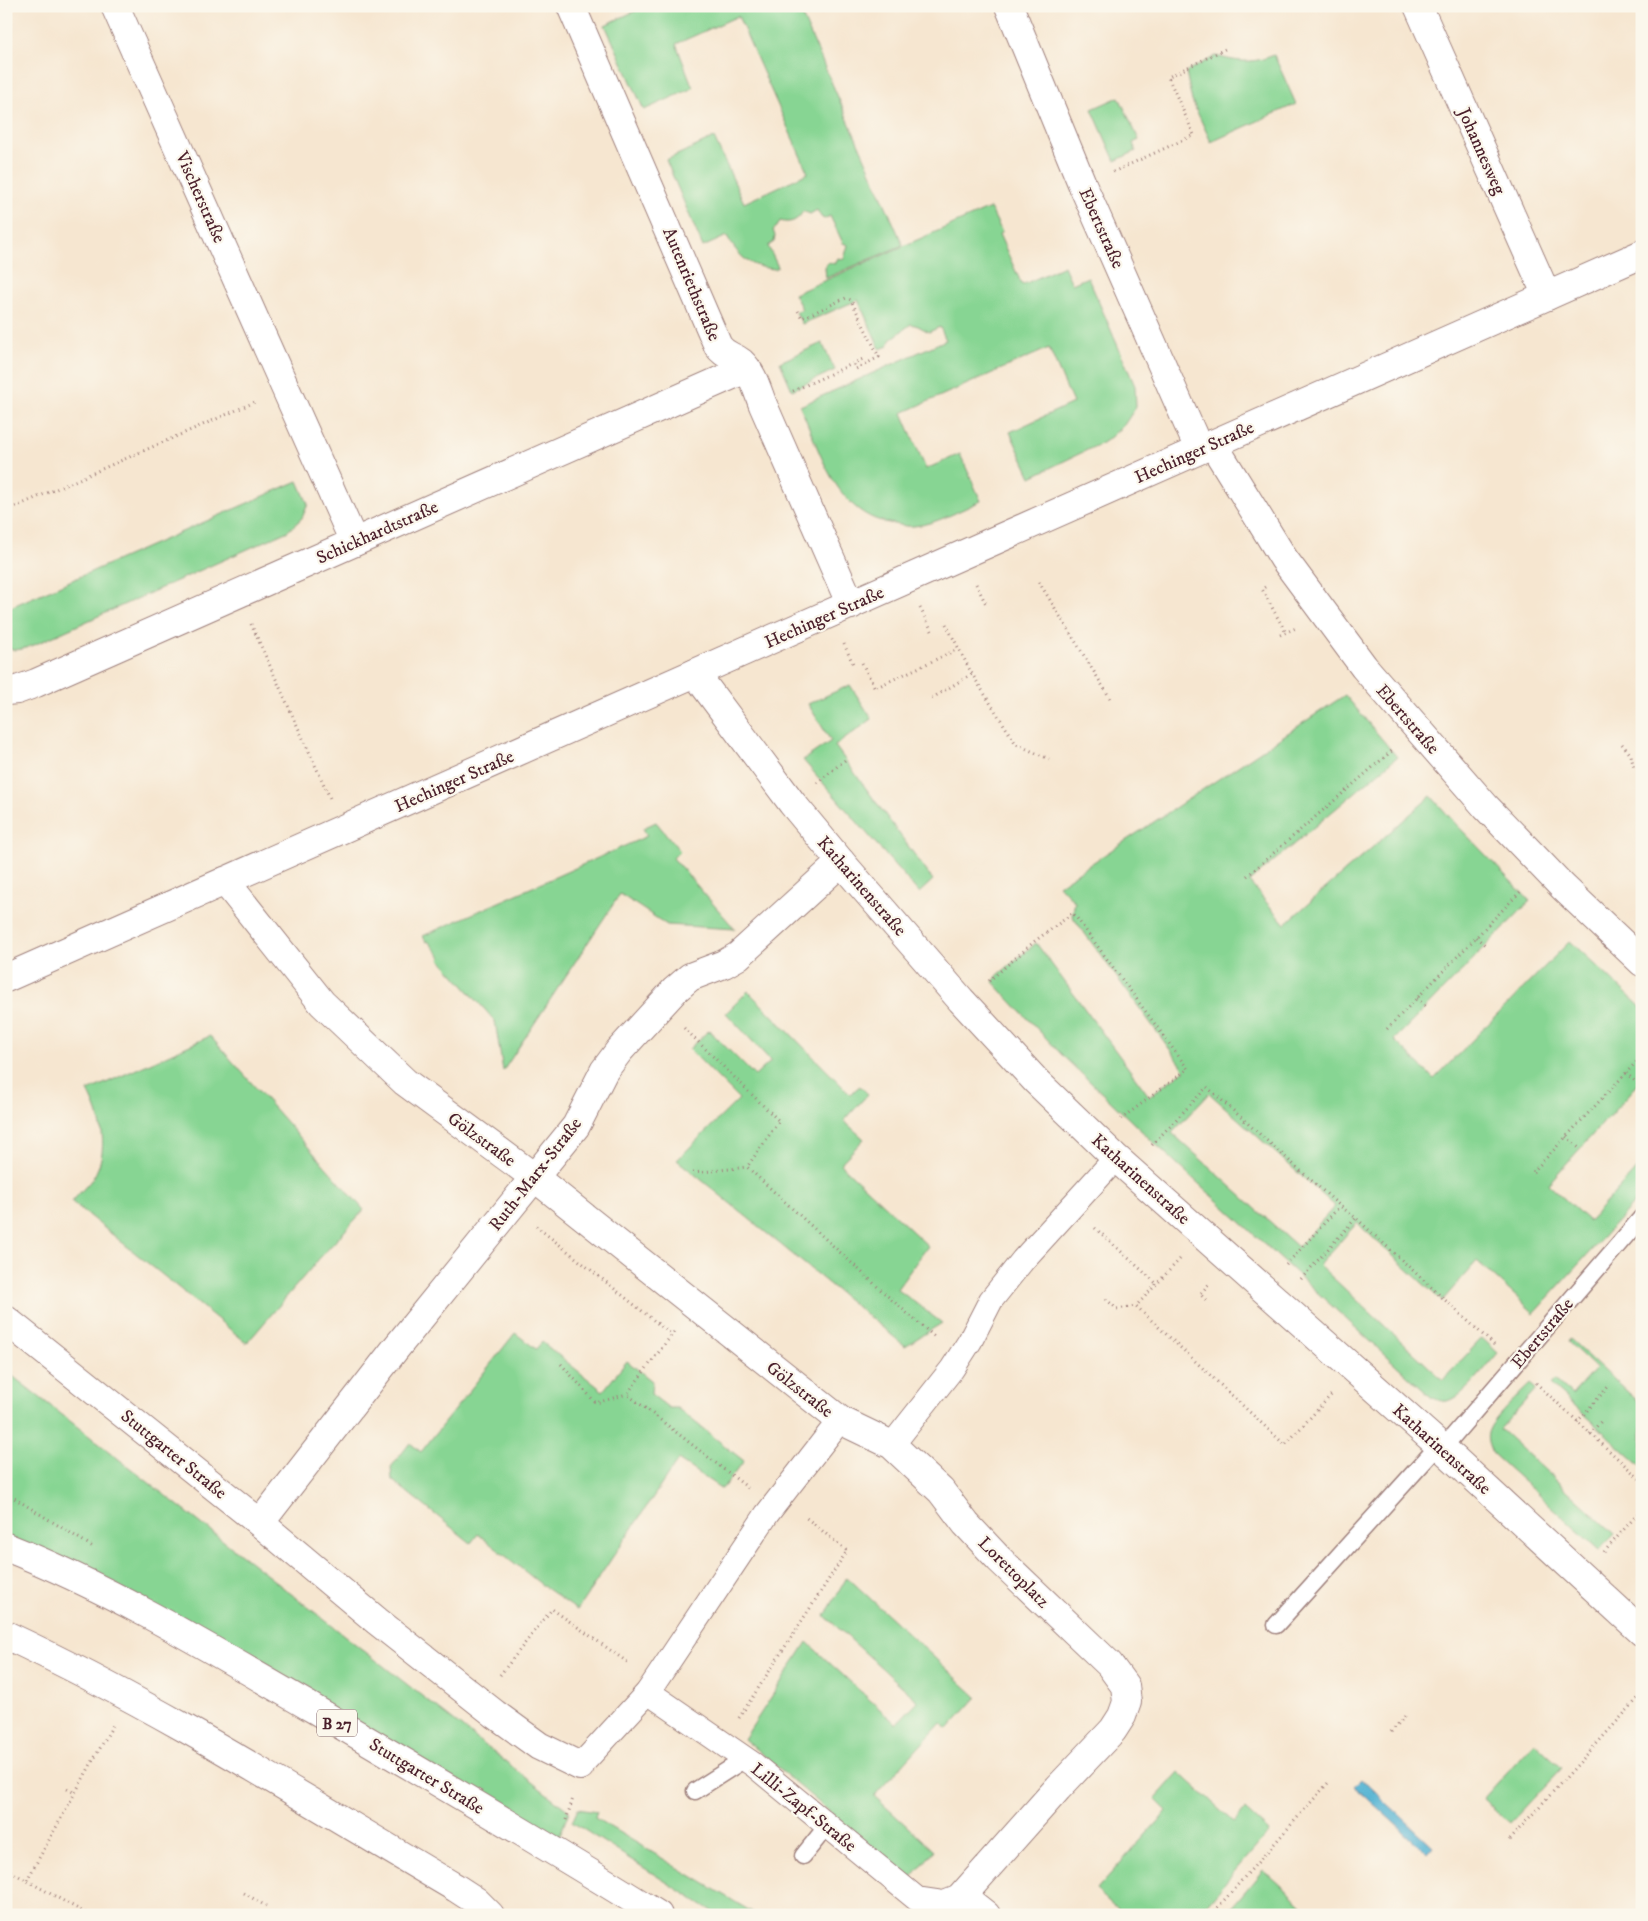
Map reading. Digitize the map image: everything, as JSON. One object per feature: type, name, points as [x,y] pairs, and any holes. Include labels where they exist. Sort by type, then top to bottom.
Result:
[{"type":"street","name":"Vischerstraße","points":[[115,6],[354,542]]},
{"type":"street","name":"Autenriethstraße","points":[[572,6],[718,346],[723,353],[740,362],[752,375],[763,405],[852,605]]},
{"type":"street","name":"Ebertstraße","points":[[1009,6],[1084,186],[1206,446],[1330,624],[1364,667],[1528,852],[1642,962]]},
{"type":"street","name":"Johannesweg","points":[[1418,6],[1547,296]]},
{"type":"street","name":"Hechinger Straße","points":[[6,978],[1642,254]]},
{"type":"street","name":"Schickhardtstraße","points":[[6,691],[17,690],[36,683],[746,369]]},
{"type":"street","name":"Katharinenstraße","points":[[695,674],[792,802],[841,862],[1037,1082],[1123,1164],[1355,1370],[1642,1632]]},
{"type":"street","name":"Ruth-Marx-Straße","points":[[260,1522],[510,1205],[576,1126],[604,1070],[618,1051],[690,977],[724,964],[738,956],[841,862]]},
{"type":"street","name":"Gölzstraße","points":[[225,881],[322,1004],[405,1082],[534,1177],[840,1420],[892,1445]]},
{"type":"street","points":[[892,1445],[952,1369],[970,1341],[991,1300],[1071,1206],[1123,1164]]},
{"type":"street","name":"Stuttgarter Straße","points":[[6,1320],[260,1522],[377,1621],[480,1702],[539,1746],[580,1766]]},
{"type":"street","name":"Gölzstraße","points":[[580,1766],[651,1687],[776,1502],[840,1420]]},
{"type":"street","name":"Lorettoplatz","points":[[892,1445],[941,1491],[966,1524],[999,1559],[1109,1664],[1124,1686],[1127,1702],[1122,1716],[1113,1730],[1058,1788],[962,1896]]},
{"type":"street","name":"Stuttgarter Straße","points":[[6,1547],[82,1582],[204,1646],[554,1851],[658,1915]]},
{"type":"street","points":[[6,1635],[129,1696],[456,1888],[476,1901],[490,1915]]},
{"type":"street","name":"Lilli-Zapf-Straße","points":[[651,1687],[745,1759],[917,1899],[944,1903],[962,1896]]},
{"type":"street","points":[[962,1896],[986,1915]]},
{"type":"lane","name":"Ebertstraße","points":[[1276,1625],[1516,1365],[1593,1272],[1642,1217]]},
{"type":"lane","points":[[695,1791],[745,1759]]},
{"type":"lane","points":[[803,1856],[828,1826]]},
{"type":"path","points":[[1084,186],[1194,135],[1168,78],[1225,49]]},
{"type":"path","points":[[798,311],[802,318],[846,298],[851,300],[879,357],[856,369],[853,363]]},
{"type":"path","points":[[763,405],[863,359],[862,357]]},
{"type":"path","points":[[6,511],[286,388]]},
{"type":"path","points":[[975,582],[987,606]]},
{"type":"path","points":[[1039,582],[1110,698]]},
{"type":"path","points":[[1262,589],[1286,633]]},
{"type":"path","points":[[237,594],[344,829]]},
{"type":"path","points":[[918,605],[932,631]]},
{"type":"path","points":[[946,624],[972,674],[1016,744],[1049,759]]},
{"type":"path","points":[[1280,636],[1292,630]]},
{"type":"path","points":[[842,641],[854,666]]},
{"type":"path","points":[[862,663],[875,688],[958,649]]},
{"type":"path","points":[[932,698],[972,674]]},
{"type":"path","points":[[1247,876],[1348,791],[1417,729]]},
{"type":"path","points":[[1622,744],[1632,755],[1634,769]]},
{"type":"path","points":[[1280,848],[1284,851]]},
{"type":"path","points":[[1387,1029],[1520,892]]},
{"type":"path","points":[[965,1003],[1034,941],[1073,913],[1188,1069],[1096,1138]]},
{"type":"path","points":[[1476,937],[1486,946]]},
{"type":"path","points":[[1417,998],[1426,1007]]},
{"type":"path","points":[[661,1005],[779,1121],[747,1167]]},
{"type":"path","points":[[1533,1172],[1642,1056]]},
{"type":"path","points":[[1626,1073],[1638,1084]]},
{"type":"path","points":[[1123,1164],[1206,1087],[1308,1180],[1356,1218],[1516,1365],[1561,1409],[1642,1481]]},
{"type":"path","points":[[1566,1137],[1580,1149]]},
{"type":"path","points":[[693,1173],[747,1167],[908,1314]]},
{"type":"path","points":[[510,1205],[672,1335]]},
{"type":"path","points":[[1071,1206],[1157,1284]]},
{"type":"path","points":[[1271,1297],[1340,1206]]},
{"type":"path","points":[[1271,1297],[1356,1218]]},
{"type":"path","points":[[1106,1299],[1117,1308],[1136,1306],[1203,1235]]},
{"type":"path","points":[[561,1364],[596,1404],[627,1394],[694,1305]]},
{"type":"path","points":[[1136,1306],[1285,1445],[1355,1370]]},
{"type":"path","points":[[1577,1422],[1608,1387]]},
{"type":"path","points":[[627,1394],[847,1551],[722,1743]]},
{"type":"path","points":[[1590,1434],[1603,1419]]},
{"type":"path","points":[[1581,1576],[1642,1509]]},
{"type":"path","points":[[480,1702],[552,1609],[651,1687]]},
{"type":"path","points":[[1509,1840],[1642,1694]]},
{"type":"path","points":[[27,1880],[129,1696]]},
{"type":"path","points":[[1391,1732],[1406,1715]]},
{"type":"path","points":[[554,1851],[570,1811],[580,1766]]},
{"type":"path","points":[[1211,1915],[1329,1782]]},
{"type":"path","points":[[67,1789],[75,1793]]},
{"type":"path","points":[[6,1869],[89,1915]]},
{"type":"path","points":[[244,1893],[266,1906]]},
{"type":"green space","points":[[646,6],[798,6],[903,245],[826,278],[825,267],[828,262],[835,264],[838,258],[844,259],[848,245],[843,243],[830,216],[824,219],[817,210],[810,214],[803,211],[799,217],[790,222],[780,221],[773,230],[774,242],[768,246],[778,267],[775,269],[758,266],[746,260],[736,250],[727,236],[703,247],[666,160],[714,138],[744,203],[808,173],[738,16],[676,44],[693,88],[644,110],[605,25]]},
{"type":"green space","points":[[1274,55],[1296,104],[1211,142],[1192,101],[1186,72],[1216,56],[1231,60],[1252,61]]},
{"type":"green space","points":[[1119,97],[1139,140],[1133,143],[1136,151],[1115,161],[1092,109]]},
{"type":"green space","points":[[990,208],[1002,232],[999,234],[1022,285],[1064,266],[1072,284],[1088,277],[1135,386],[1136,407],[1124,425],[1106,441],[1031,477],[1010,432],[1073,403],[1049,348],[902,413],[926,469],[960,454],[981,501],[940,520],[923,525],[907,526],[875,519],[858,509],[833,480],[800,406],[946,340],[940,327],[929,332],[911,324],[890,340],[888,346],[880,349],[858,300],[802,324],[796,312],[802,309],[794,294]]},
{"type":"green space","points":[[822,343],[835,370],[792,390],[780,362]]},
{"type":"green space","points":[[298,481],[308,504],[302,518],[288,531],[34,645],[16,650],[6,647],[6,609]]},
{"type":"green space","points":[[850,685],[872,719],[835,746],[933,880],[919,893],[803,760],[831,741],[808,704]]},
{"type":"green space","points":[[1345,695],[1397,757],[1249,882],[1285,924],[1431,796],[1530,901],[1394,1040],[1434,1079],[1570,941],[1642,1008],[1642,1080],[1548,1184],[1589,1221],[1642,1163],[1642,1195],[1534,1313],[1477,1261],[1442,1301],[1357,1223],[1319,1265],[1443,1380],[1482,1338],[1498,1353],[1467,1388],[1453,1399],[1443,1401],[1431,1397],[1149,1138],[1063,1056],[993,982],[998,975],[1036,943],[1149,1096],[1185,1070],[1072,916],[1075,902],[1059,885]],"holes":[[[1209,1093],[1335,1206],[1298,1247],[1172,1133]]]},
{"type":"green space","points":[[656,822],[680,851],[673,858],[735,929],[667,925],[620,894],[503,1071],[495,1021],[440,959],[441,957],[428,941],[426,942],[423,936],[647,836],[643,828]]},
{"type":"green space","points":[[748,991],[850,1094],[860,1086],[868,1094],[844,1121],[864,1139],[840,1164],[928,1246],[897,1289],[942,1323],[905,1346],[677,1160],[739,1099],[689,1049],[709,1030],[755,1076],[771,1061],[726,1013]]},
{"type":"green space","points":[[210,1036],[364,1210],[318,1260],[247,1343],[72,1202],[93,1178],[98,1167],[103,1145],[97,1112],[88,1091]]},
{"type":"green space","points":[[515,1333],[536,1349],[542,1342],[603,1391],[627,1361],[652,1381],[651,1394],[669,1408],[677,1408],[744,1461],[722,1489],[678,1460],[577,1610],[547,1589],[478,1534],[471,1543],[392,1480],[391,1467],[410,1443],[421,1452]]},
{"type":"green space","points":[[1570,1339],[1642,1405],[1642,1467],[1551,1385],[1555,1380],[1572,1395],[1596,1368],[1568,1342]]},
{"type":"green space","points":[[6,1371],[569,1811],[554,1851],[6,1547]]},
{"type":"green space","points":[[1530,1384],[1536,1389],[1500,1429],[1615,1534],[1599,1550],[1493,1454],[1490,1448],[1488,1431],[1493,1423]]},
{"type":"green space","points":[[847,1577],[977,1697],[948,1729],[941,1723],[874,1796],[934,1851],[911,1878],[904,1875],[744,1739],[807,1642],[896,1724],[918,1701],[825,1616]]},
{"type":"green space","points":[[1534,1742],[1562,1768],[1510,1823],[1483,1799]]},
{"type":"green space","points":[[1179,1772],[1234,1822],[1245,1810],[1269,1832],[1198,1915],[1124,1915],[1096,1890],[1167,1811],[1155,1799]]},
{"type":"green space","points":[[578,1809],[597,1812],[595,1818],[757,1915],[718,1915],[572,1822]]},
{"type":"green space","points":[[1263,1870],[1311,1913],[1312,1915],[1225,1915]]},
{"type":"water","points":[[1361,1779],[1433,1846],[1427,1853],[1354,1786]]}]
